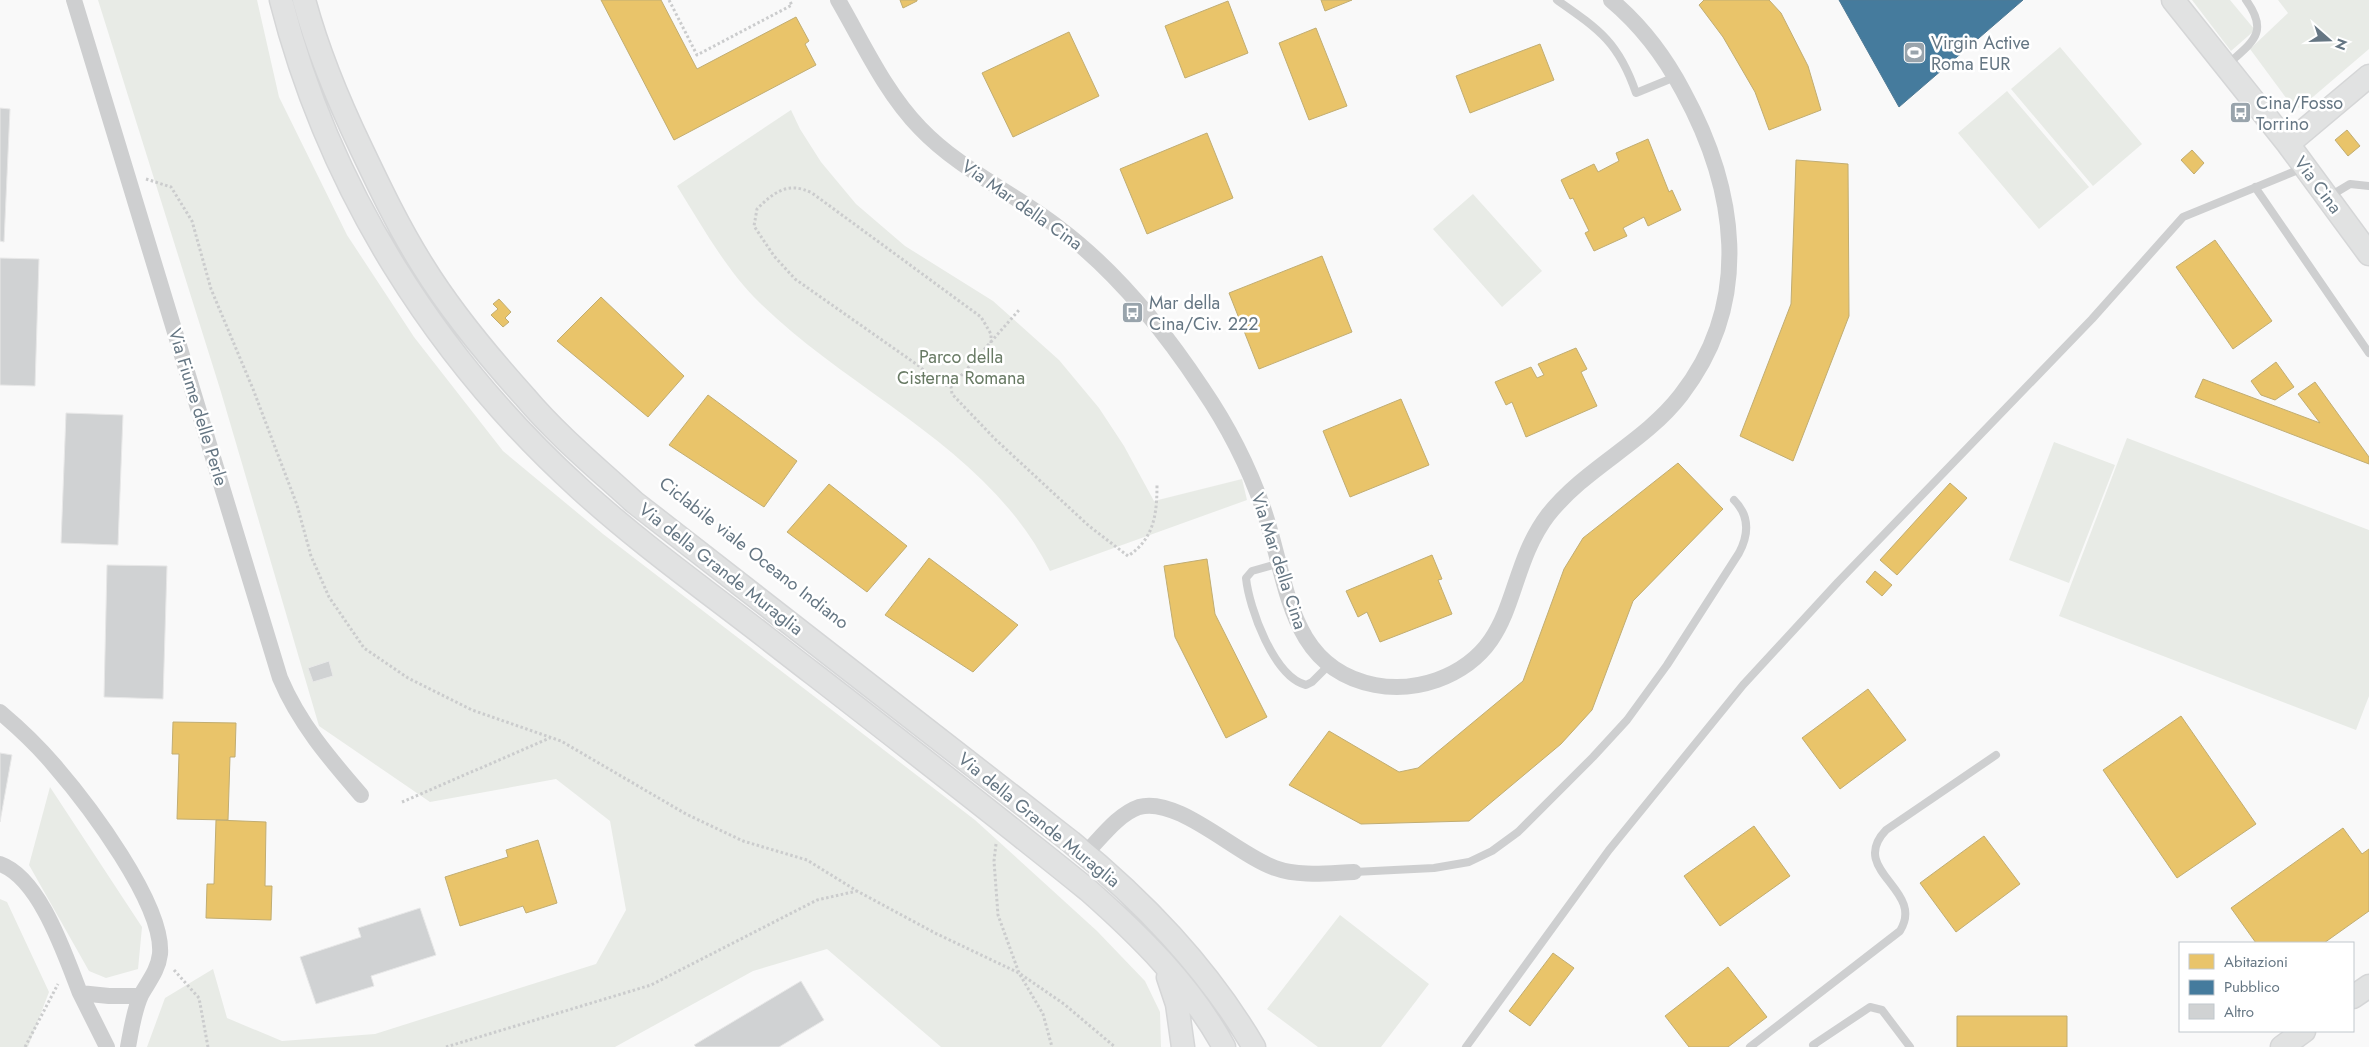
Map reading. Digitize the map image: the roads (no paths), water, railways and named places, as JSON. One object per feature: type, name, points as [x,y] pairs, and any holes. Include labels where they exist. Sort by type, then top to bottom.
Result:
[{"type":"street","name":"Via Fiume delle Perle","points":[[74,0],[280,678],[290,701],[308,731],[360,795]]},
{"type":"street","name":"Via della Grande Muraglia","points":[[281,0],[293,47],[316,108],[340,166],[366,220],[406,286],[436,330],[493,401],[530,441],[605,511],[1088,890],[1127,925],[1164,964],[1197,1005],[1224,1047]]},
{"type":"street","name":"Via della Grande Muraglia","points":[[304,0],[314,36],[332,85],[388,203],[432,281],[481,346],[525,398],[570,444],[634,502],[1085,854],[1142,904],[1186,950],[1221,995],[1254,1047]]},
{"type":"street","name":"Via Mar della Cina","points":[[838,0],[881,75],[921,129],[957,159],[1040,214],[1085,249],[1124,288],[1163,334],[1195,377],[1229,430],[1259,497],[1300,629],[1310,647],[1328,666],[1362,682],[1403,688],[1445,677],[1474,660],[1486,649],[1500,627],[1525,556],[1548,516],[1580,481],[1635,440],[1661,417],[1682,394],[1699,368],[1717,331],[1726,302],[1730,260],[1728,222],[1717,168],[1706,136],[1675,77],[1647,34],[1611,0]]},
{"type":"street","name":"Via Cina","points":[[2173,0],[2288,144],[2369,254]]},
{"type":"street","points":[[2288,144],[2369,76]]},
{"type":"street","points":[[0,712],[57,768],[115,846],[150,910],[158,932],[160,954],[154,973],[140,996],[128,1047]]},
{"type":"street","points":[[1085,854],[1132,811],[1144,806],[1157,806],[1183,815],[1241,852],[1275,869],[1306,874],[1354,872]]},
{"type":"street","points":[[0,864],[16,872],[30,886],[69,964],[80,992],[107,1047]]},
{"type":"street","points":[[1164,964],[1177,1004],[1182,1047]]},
{"type":"street","points":[[2354,996],[2369,986]]},
{"type":"street","points":[[80,992],[109,996],[140,996]]},
{"type":"street","points":[[2282,1047],[2303,1032]]},
{"type":"lane","points":[[1557,0],[1589,23],[1613,45],[1621,56],[1636,93],[1675,77]]},
{"type":"lane","points":[[2226,66],[2251,43],[2257,32],[2258,20],[2246,0]]},
{"type":"lane","points":[[1466,1047],[1609,850],[1712,722],[1788,634],[2092,319],[2184,217],[2305,167]]},
{"type":"lane","points":[[2328,197],[2350,184],[2369,186]]},
{"type":"lane","points":[[2255,187],[2369,353]]},
{"type":"lane","points":[[1354,872],[1434,868],[1469,862],[1492,850],[1529,822],[1593,758],[1627,720],[1662,671],[1733,562],[1743,545],[1747,528],[1744,512],[1734,500]]},
{"type":"lane","points":[[1280,564],[1252,571],[1246,578],[1257,619],[1264,636],[1279,663],[1300,684],[1306,685],[1312,682],[1328,666]]},
{"type":"lane","points":[[1750,1047],[1900,931],[1906,918],[1905,906],[1876,863],[1874,852],[1878,840],[1886,830],[1996,755]]},
{"type":"lane","points":[[1814,1047],[1812,1045],[1870,1007],[1882,1010],[1910,1047]]},
{"type":"place","name":"Virgin Active Roma EUR","points":[[1915,53]]},
{"type":"place","name":"Cina/Fosso Torrino","points":[[2240,113]]},
{"type":"place","name":"Mar della Cina/Civ. 222","points":[[1133,313]]},
{"type":"park label","name":"Parco della Cisterna Romana","points":[[961,367]]}]
